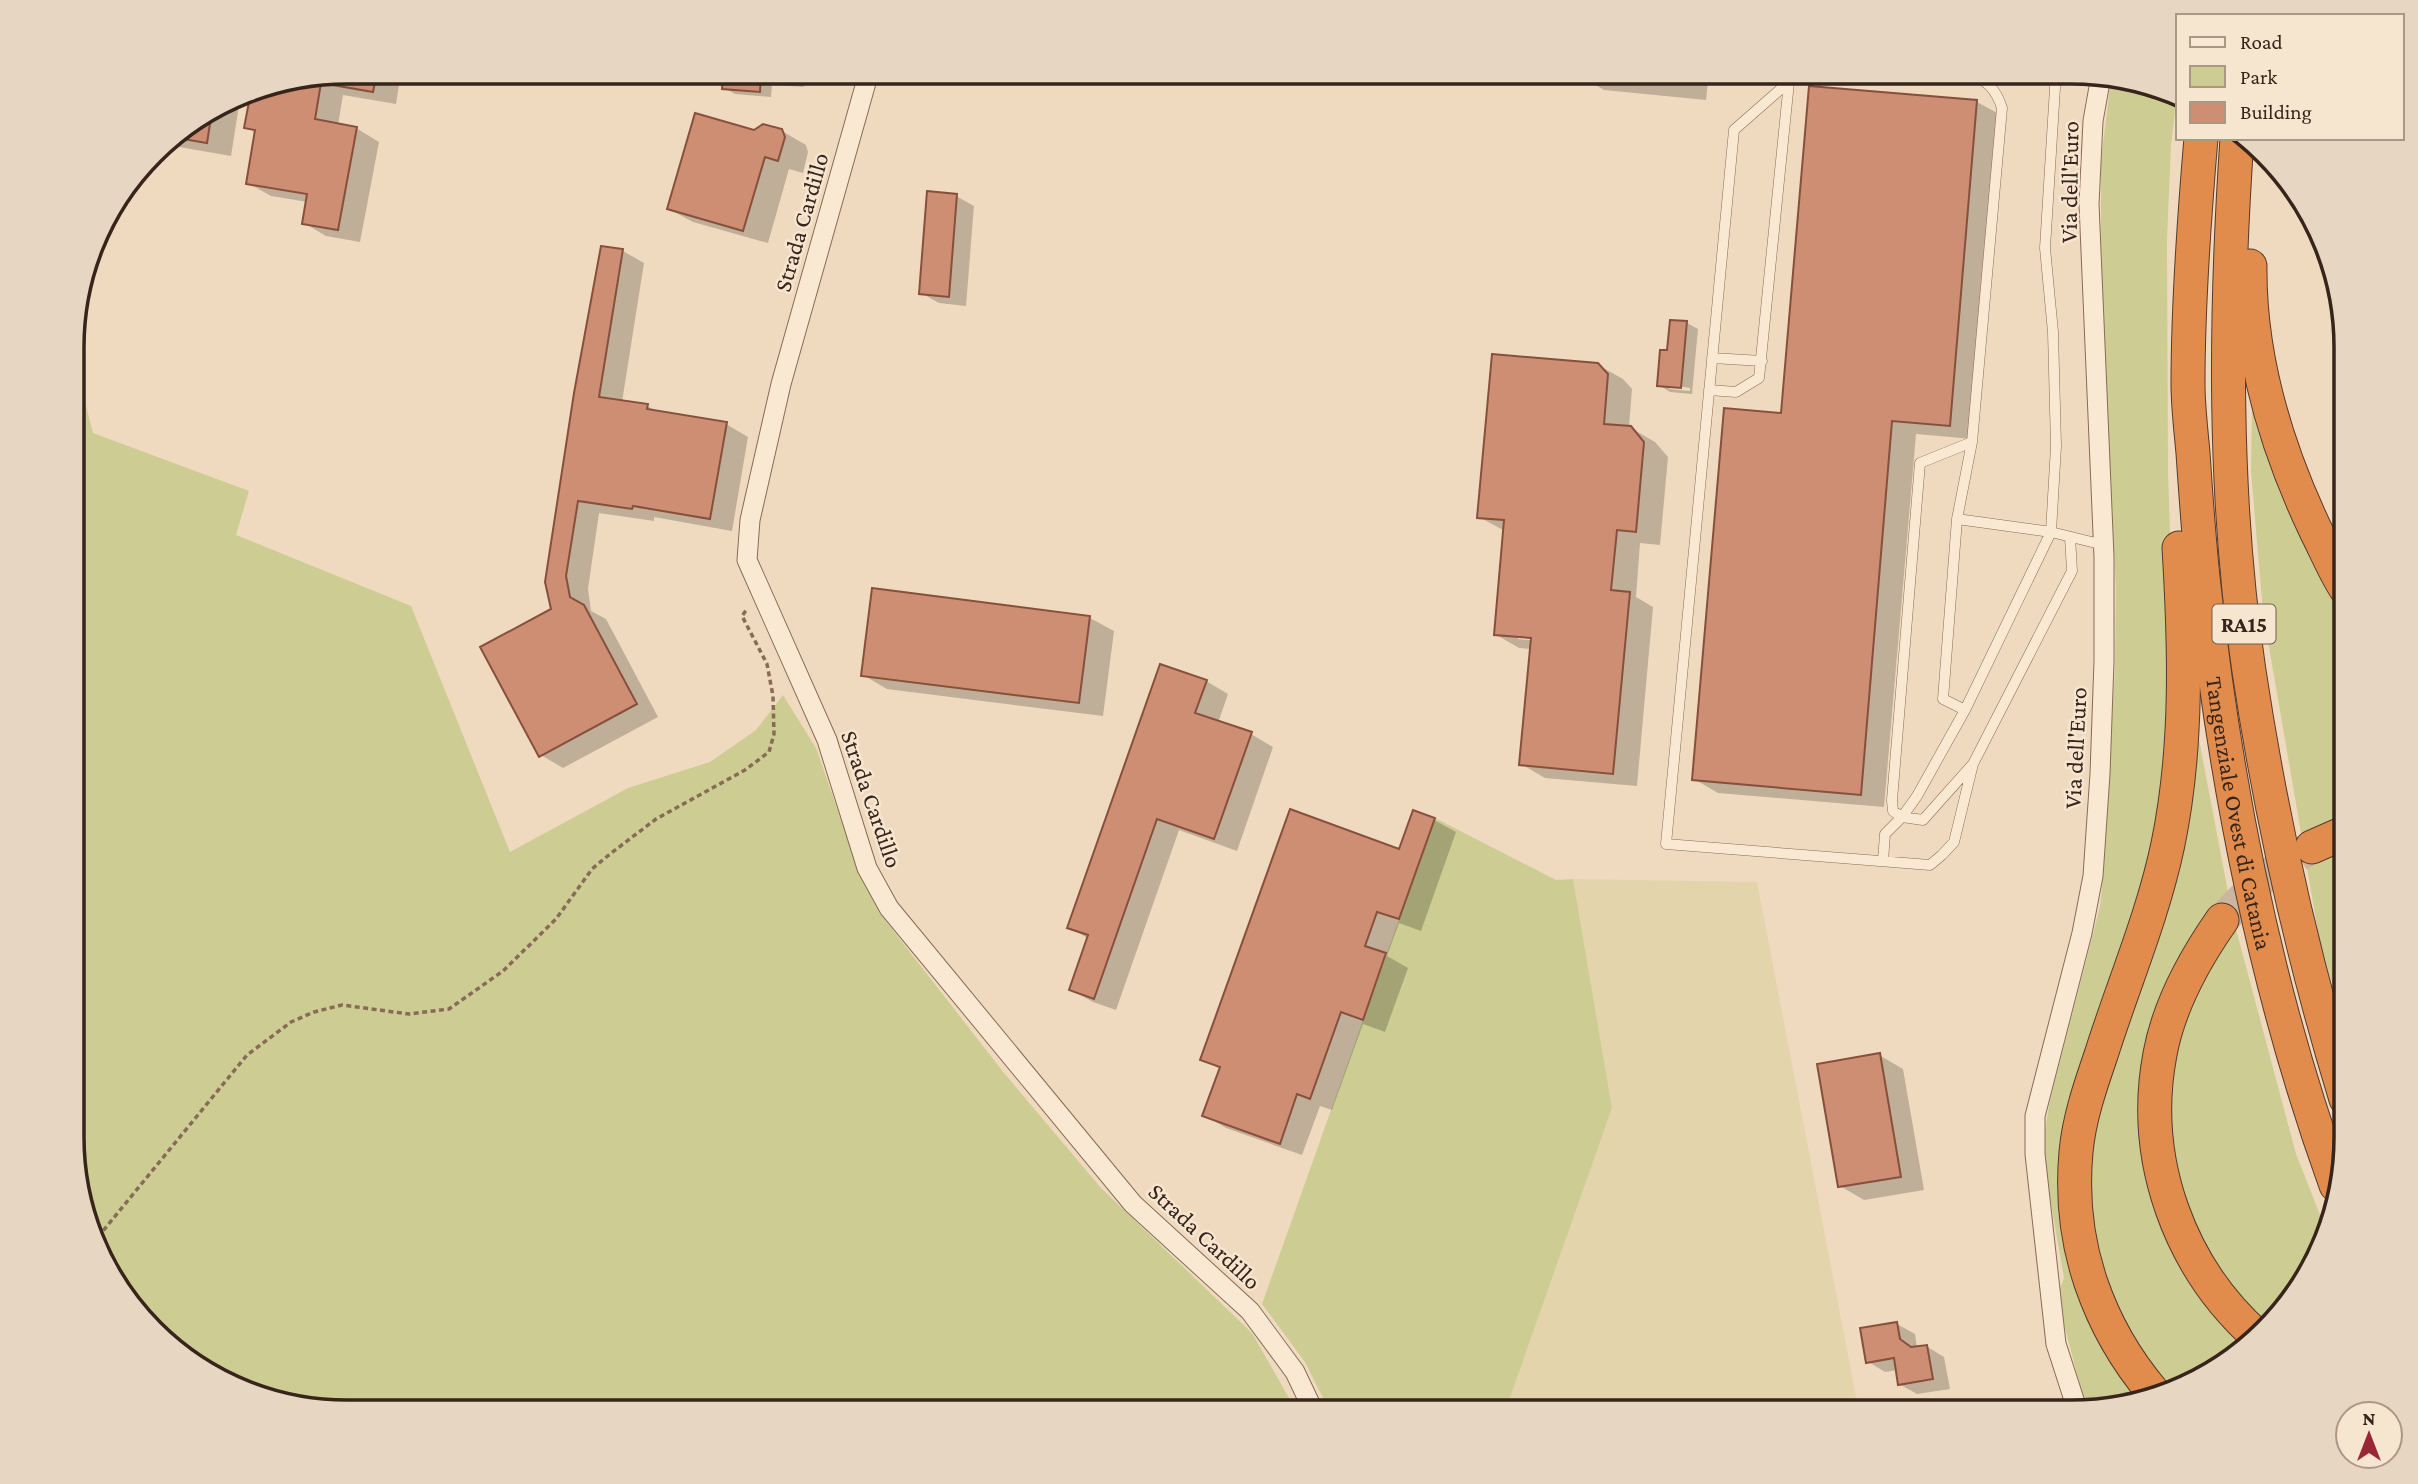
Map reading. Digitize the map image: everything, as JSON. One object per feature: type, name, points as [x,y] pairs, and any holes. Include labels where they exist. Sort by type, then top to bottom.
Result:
[{"type":"highway","name":"Tangenziale Ovest di Catania","points":[[2201,140],[2193,248],[2188,386],[2210,641],[2232,793],[2255,905],[2281,1013],[2313,1121],[2332,1173]]},
{"type":"highway","name":"Tangenziale Ovest di Catania","points":[[2237,143],[2229,258],[2229,418],[2235,533],[2249,669],[2287,883],[2334,1059]]},
{"type":"highway","points":[[2255,159],[2249,280],[2263,383],[2276,434],[2298,494],[2334,565]]},
{"type":"highway","points":[[2149,1388],[2134,1370],[2114,1338],[2099,1307],[2085,1266],[2076,1207],[2076,1152],[2089,1092],[2158,885],[2175,797],[2185,679],[2175,476],[2188,386]]},
{"type":"highway","points":[[2312,847],[2334,837]]},
{"type":"highway","points":[[2222,920],[2183,984],[2160,1051],[2155,1088],[2157,1144],[2171,1209],[2185,1244],[2228,1308],[2250,1329]]},
{"type":"street","name":"Strada Cardillo","points":[[866,84],[781,384],[750,520],[747,560],[827,740],[867,868],[889,908],[1133,1204],[1250,1311],[1295,1372],[1308,1400]]},
{"type":"street","name":"Via dell'Euro","points":[[2074,1400],[2056,1344],[2035,1154],[2035,1116],[2093,876],[2104,674],[2104,545],[2090,204],[2093,121],[2099,86]]},
{"type":"lane","points":[[1786,84],[1734,130],[1666,844],[1930,865],[1954,842],[1973,764],[2072,571],[2070,537]]},
{"type":"lane","points":[[1709,390],[1736,392],[1759,378],[1788,84]]},
{"type":"lane","points":[[1965,710],[1943,699],[1957,519],[1972,442],[2002,108],[1997,94],[1989,84]]},
{"type":"lane","points":[[1883,861],[1885,834],[1917,796],[1965,710],[2051,532],[2055,421],[2053,332],[2045,248],[2055,84]]},
{"type":"lane","points":[[1713,358],[1762,362]]},
{"type":"lane","points":[[1972,442],[1920,463],[1893,811],[1902,817],[1923,820],[1973,764]]},
{"type":"lane","points":[[1957,519],[2051,532],[2104,545]]},
{"type":"path","points":[[102,1233],[247,1055],[291,1022],[314,1012],[342,1005],[409,1014],[449,1009],[503,971],[556,919],[592,869],[610,854],[656,819],[745,770],[768,752],[774,734],[773,696],[767,664],[742,616],[760,589]]},
{"type":"shaded area","points":[[1573,879],[1757,882],[1857,1400],[1509,1400],[1612,1108]]},
{"type":"green space","points":[[2110,87],[2139,93],[2176,106],[2171,145],[2167,239],[2172,675],[2155,852],[2063,1163],[2139,1391],[2084,1399],[2060,1309],[2058,1293],[2064,1278],[2044,1163],[2045,1130],[2050,1100],[2100,907],[2115,667],[2116,589],[2105,385],[2101,162]]},
{"type":"green space","points":[[84,398],[93,433],[249,491],[236,535],[411,606],[510,852],[628,788],[710,762],[756,730],[783,695],[816,748],[860,874],[881,915],[1004,1073],[1101,1188],[1252,1333],[1290,1400],[347,1400],[313,1398],[263,1386],[231,1373],[187,1346],[149,1310],[119,1268],[98,1221],[86,1171]]},
{"type":"green space","points":[[2252,403],[2334,590],[2334,989],[2320,943],[2263,612],[2251,471]]},
{"type":"green space","points":[[2193,708],[2233,918],[2296,1154],[2321,1218],[2307,1253],[2290,1283],[2256,1324],[2211,1273],[2197,1250],[2181,1213],[2170,1172],[2164,1130],[2164,1086],[2170,1044],[2183,1003],[2201,966],[2227,934],[2221,908],[2183,959],[2159,1014],[2149,1052],[2145,1131],[2150,1170],[2160,1208],[2175,1245],[2207,1297],[2243,1336],[2202,1365],[2161,1384],[2124,1338],[2105,1295],[2090,1243],[2085,1191],[2088,1141],[2098,1091],[2164,891],[2183,800]]},
{"type":"green space","points":[[1435,818],[1556,880],[1573,879],[1612,1108],[1509,1400],[1324,1400],[1305,1362],[1262,1304]]},
{"type":"building","points":[[375,84],[373,92],[332,85]]},
{"type":"building","points":[[722,84],[760,84],[760,92],[722,89]]},
{"type":"building","points":[[321,86],[315,119],[357,127],[338,230],[302,224],[307,194],[246,184],[255,130],[244,128],[249,103],[279,93]]},
{"type":"building","points":[[1809,86],[1977,100],[1950,426],[1892,421],[1861,795],[1692,780],[1724,408],[1781,413]]},
{"type":"building","points":[[695,113],[754,130],[763,124],[782,129],[785,137],[778,161],[765,157],[743,231],[667,209]]},
{"type":"building","points":[[210,122],[207,143],[185,139]]},
{"type":"building","points":[[927,191],[957,194],[949,297],[919,294]]},
{"type":"building","points":[[601,246],[623,249],[599,397],[648,404],[647,409],[727,422],[710,519],[633,506],[632,509],[578,501],[566,576],[570,597],[584,605],[637,704],[539,757],[480,647],[551,609],[545,582],[574,393]]},
{"type":"building","points":[[1670,320],[1687,321],[1681,388],[1657,386],[1660,350],[1667,350]]},
{"type":"building","points":[[1492,354],[1598,363],[1608,374],[1604,424],[1631,426],[1644,442],[1636,532],[1617,530],[1611,590],[1630,592],[1613,774],[1519,765],[1531,638],[1494,635],[1504,520],[1477,518]]},
{"type":"building","points":[[872,588],[1090,616],[1079,703],[861,676]]},
{"type":"building","points":[[1160,664],[1207,680],[1195,713],[1252,732],[1214,839],[1157,819],[1094,999],[1069,990],[1088,935],[1067,928]]},
{"type":"building","points":[[1290,809],[1399,849],[1413,810],[1435,818],[1399,919],[1377,912],[1365,946],[1386,953],[1363,1020],[1341,1012],[1310,1099],[1297,1094],[1280,1144],[1202,1116],[1220,1067],[1200,1060]]},
{"type":"building","points":[[1880,1053],[1901,1177],[1838,1187],[1817,1064]]},
{"type":"building","points":[[1897,1322],[1900,1339],[1911,1347],[1927,1345],[1933,1379],[1898,1385],[1894,1358],[1866,1363],[1860,1328]]},
{"type":"tunnel","points":[[2222,920],[2263,878],[2307,850]]}]
